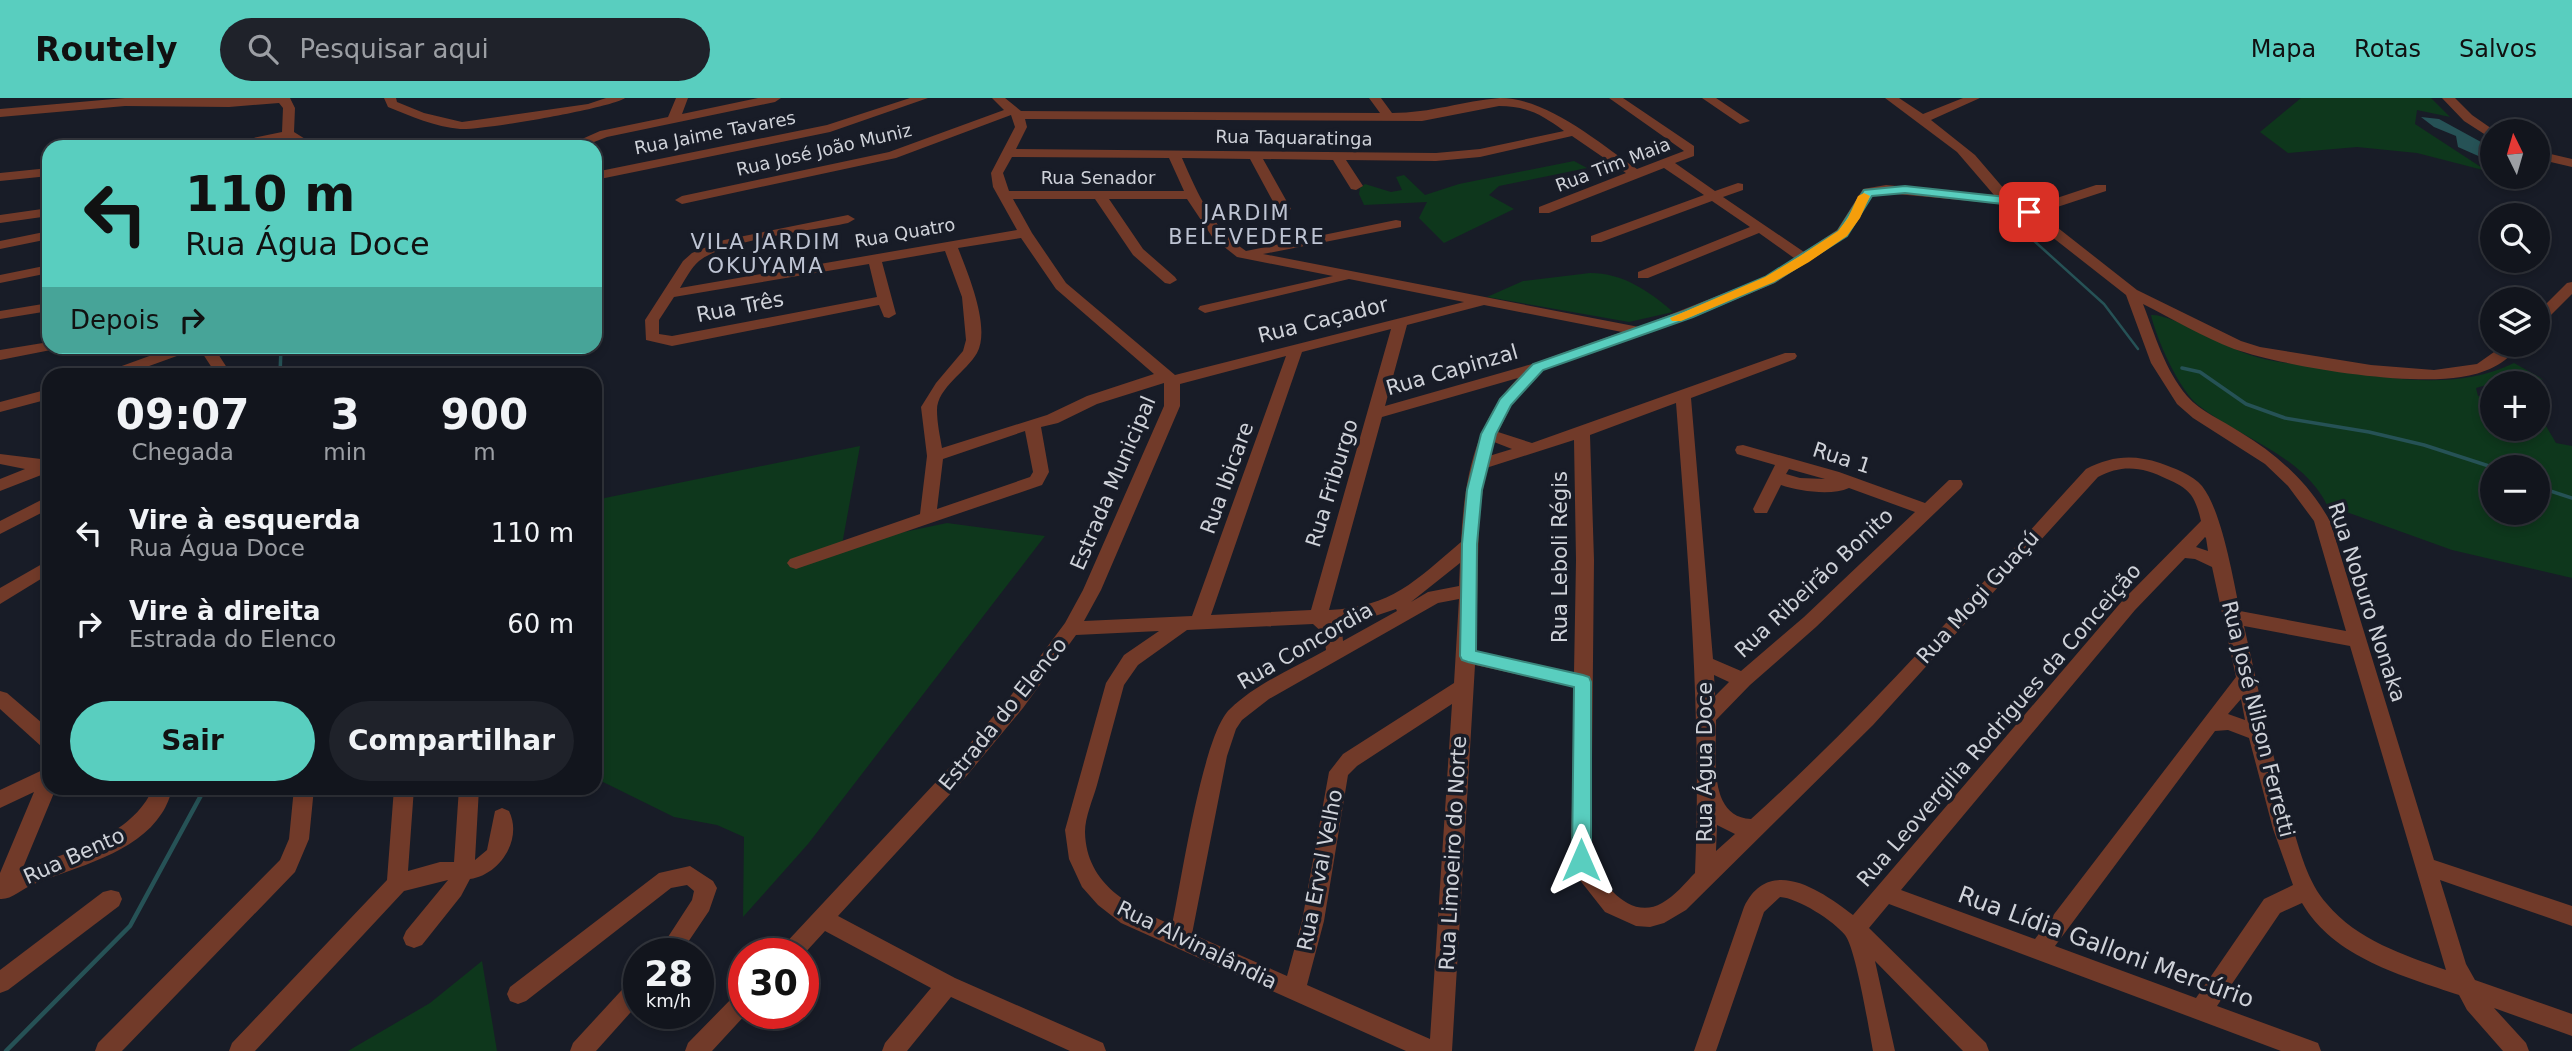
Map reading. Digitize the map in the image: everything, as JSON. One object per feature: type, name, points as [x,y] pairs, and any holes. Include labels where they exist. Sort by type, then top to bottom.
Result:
[{"type":"street","points":[[390,98],[392,104],[420,116],[462,126],[589,107],[619,98]]},
{"type":"street","points":[[674,118],[682,98]]},
{"type":"street","points":[[588,140],[674,118],[775,98]]},
{"type":"street","name":"Rua Jaime Tavares","points":[[602,175],[830,128],[922,98]]},
{"type":"street","points":[[998,98],[1015,113],[1389,117],[1422,117],[1499,103],[1520,102],[1541,109],[1637,175]]},
{"type":"street","points":[[1375,98],[1389,117]]},
{"type":"street","name":"Rua Tim Maia","points":[[1544,209],[1688,155],[1690,149],[1615,98]]},
{"type":"street","points":[[1708,98],[1744,121]]},
{"type":"street","points":[[1891,98],[1972,159],[1988,184],[2006,200],[2029,212],[2132,293],[2236,344],[2258,351],[2400,373],[2467,372],[2484,367],[2497,357]]},
{"type":"street","points":[[1922,119],[1974,98]]},
{"type":"street","points":[[2448,98],[2480,126]]},
{"type":"street","points":[[0,113],[125,102],[229,103],[279,99],[285,100],[289,108],[288,134]]},
{"type":"street","name":"Estrada Municipal","points":[[1015,113],[1021,127],[1010,153],[997,173],[1004,195],[1061,286],[1168,378],[1174,397],[1168,418],[1092,590],[1072,628]]},
{"type":"street","name":"Rua José João Muniz","points":[[682,200],[892,155],[1015,113]]},
{"type":"street","name":"Rua Taquaratinga","points":[[1010,153],[1458,156],[1575,132]]},
{"type":"street","points":[[260,140],[288,134],[299,140]]},
{"type":"street","points":[[1174,154],[1213,231],[1228,246],[1242,254],[1638,331]]},
{"type":"street","points":[[1255,156],[1284,209]]},
{"type":"street","points":[[1338,157],[1356,186]]},
{"type":"street","points":[[2550,158],[2572,163]]},
{"type":"street","points":[[1667,164],[1805,259]]},
{"type":"street","points":[[0,177],[42,173]]},
{"type":"street","points":[[1596,239],[1738,187]]},
{"type":"street","points":[[2029,212],[2101,188]]},
{"type":"street","points":[[1705,874],[1664,913],[1628,915],[1610,905],[1591,883],[1581,860],[1583,682],[1468,656],[1469,544],[1479,465],[1489,434],[1505,403],[1538,367],[1725,300],[1770,280],[1842,233],[1854,218],[1863,197],[1876,190],[1905,190],[2006,200]]},
{"type":"street","name":"Rua Senador","points":[[1004,195],[1193,195]]},
{"type":"street","points":[[1100,196],[1138,252],[1170,280]]},
{"type":"street","points":[[0,219],[42,213]]},
{"type":"street","points":[[667,294],[688,264],[708,250],[848,219]]},
{"type":"street","points":[[1242,254],[1396,224]]},
{"type":"street","points":[[1643,275],[1758,229]]},
{"type":"street","name":"Rua Quatro","points":[[667,294],[1026,233]]},
{"type":"street","points":[[0,244],[42,236]]},
{"type":"street","points":[[928,516],[935,456],[929,407],[941,386],[970,352],[974,331],[969,297],[950,244]]},
{"type":"street","points":[[1287,263],[1293,245]]},
{"type":"street","name":"Rua Três","points":[[667,294],[652,320],[651,329],[651,337],[663,341],[886,307],[874,258]]},
{"type":"street","points":[[1302,288],[1309,279],[1309,268]]},
{"type":"street","points":[[0,279],[42,270]]},
{"type":"street","points":[[1205,309],[1350,276]]},
{"type":"street","points":[[2550,308],[2572,286]]},
{"type":"street","points":[[1439,313],[1447,293]]},
{"type":"street","name":"Rua Noburo Nonaka","points":[[2132,293],[2158,359],[2180,398],[2203,417],[2259,450],[2279,466],[2312,502],[2322,521],[2465,987]]},
{"type":"street","name":"Rua Caçador","points":[[935,456],[1052,419],[1092,400],[1168,378],[1296,349],[1485,300]]},
{"type":"street","points":[[0,315],[42,308]]},
{"type":"street","points":[[1586,320],[1591,329],[1592,346]]},
{"type":"street","name":"Rua Friburgo","points":[[1318,618],[1357,472],[1378,412],[1400,323]]},
{"type":"street","points":[[0,355],[42,348]]},
{"type":"street","name":"Rua Ibicare","points":[[1191,623],[1296,349]]},
{"type":"street","points":[[130,368],[170,354]]},
{"type":"street","points":[[1479,465],[1683,397],[1790,356]]},
{"type":"street","name":"Rua Capinzal","points":[[1378,412],[1538,367]]},
{"type":"street","points":[[1478,383],[1497,393],[1505,403]]},
{"type":"street","points":[[0,407],[42,396]]},
{"type":"street","name":"Rua Água Doce","points":[[1683,397],[1704,663],[1710,797],[1705,874]]},
{"type":"street","points":[[796,563],[1036,481],[1041,472],[1032,424]]},
{"type":"street","name":"Rua Leboli Régis","points":[[1582,432],[1585,560],[1583,682]]},
{"type":"street","points":[[1489,434],[1514,444],[1535,448]]},
{"type":"street","name":"Rua 1","points":[[1742,450],[1781,469],[1785,482],[1861,486],[1927,510]]},
{"type":"street","points":[[0,459],[42,465]]},
{"type":"street","name":"Rua Mogi Guaçú","points":[[1705,874],[1756,828],[1905,677],[2092,473],[2105,465],[2123,461],[2155,466],[2186,481],[2197,491],[2203,501],[2208,524]]},
{"type":"street","points":[[0,485],[42,468]]},
{"type":"street","points":[[1761,509],[1781,469]]},
{"type":"street","name":"Rua Ribeirão Bonito","points":[[1706,718],[1743,680],[1810,622],[1955,484]]},
{"type":"street","points":[[0,528],[42,506]]},
{"type":"street","name":"Rua Leovergilia Rodrigues da Conceição","points":[[1855,929],[2129,605],[2208,524]]},
{"type":"street","name":"Rua José Nilson Ferretti","points":[[2208,524],[2234,617],[2272,794],[2306,893],[2337,929],[2361,946],[2399,964],[2572,1025]]},
{"type":"street","name":"Estrada do Elenco","points":[[1405,607],[1469,544]]},
{"type":"street","points":[[2180,552],[2198,553],[2220,563]]},
{"type":"street","points":[[0,597],[42,570]]},
{"type":"street","name":"Estrada do Elenco","points":[[805,938],[979,748],[1072,628],[1357,615],[1405,607],[1434,597],[1469,591]]},
{"type":"street","name":"Rua Concordia","points":[[1180,939],[1217,756],[1227,726],[1235,715],[1262,694],[1405,607]]},
{"type":"street","points":[[2234,617],[2358,640]]},
{"type":"street","points":[[1318,618],[1333,631],[1335,651]]},
{"type":"street","name":"Rua Alvinalândia","points":[[1191,623],[1131,660],[1115,682],[1075,830],[1077,855],[1086,879],[1102,898],[1129,916],[1431,1051]]},
{"type":"street","name":"Rua Limoeiro do Norte","points":[[1441,1051],[1463,687],[1468,656]]},
{"type":"street","points":[[1704,663],[1743,680]]},
{"type":"street","points":[[2039,951],[2208,724],[2246,679]]},
{"type":"street","name":"Rua Erval Velho","points":[[1294,992],[1313,922],[1339,772],[1350,760],[1419,718],[1463,687]]},
{"type":"street","points":[[0,698],[42,735]]},
{"type":"street","points":[[2208,724],[2229,722],[2257,733]]},
{"type":"street","points":[[0,800],[42,779]]},
{"type":"street","points":[[1,892],[43,795]]},
{"type":"street","name":"Rua Bento","points":[[1,892],[131,831],[142,823],[160,802],[162,795]]},
{"type":"street","points":[[106,1051],[288,866],[299,839],[303,795]]},
{"type":"street","points":[[397,884],[403,795]]},
{"type":"street","points":[[414,938],[454,889],[464,871],[469,795]]},
{"type":"street","points":[[1710,797],[1722,819],[1739,827],[1756,828]]},
{"type":"street","points":[[240,1051],[397,884],[440,871],[475,870],[497,855],[502,817]]},
{"type":"street","points":[[2426,866],[2572,916]]},
{"type":"street","points":[[518,994],[666,880],[690,875],[706,888],[701,904],[679,938]]},
{"type":"street","points":[[1705,1051],[1755,907],[1772,890],[1783,887],[1805,893],[1855,929],[1978,1051]]},
{"type":"street","name":"Rua Lídia Galloni Mercúrio","points":[[1885,893],[2310,1051]]},
{"type":"street","points":[[2201,1010],[2272,906],[2291,895],[2306,893]]},
{"type":"street","points":[[0,983],[111,899]]},
{"type":"street","points":[[823,919],[947,985],[1095,1051]]},
{"type":"street","points":[[1855,929],[1877,1011],[1884,1051]]},
{"type":"street","points":[[893,1051],[947,985]]},
{"type":"street","points":[[2465,987],[2518,1051]]},
{"type":"street","points":[[581,1051],[623,1004]]},
{"type":"street","points":[[695,1051],[728,1017]]},
{"type":"shaded area","points":[[2301,98],[2431,98],[2450,117],[2417,110],[2415,124],[2480,166],[2480,169],[2417,153],[2357,147],[2288,153],[2260,132]]},
{"type":"shaded area","points":[[2421,117],[2439,119],[2480,141],[2480,157],[2458,147],[2456,136],[2434,127]]},
{"type":"shaded area","points":[[1574,161],[1587,168],[1499,186],[1489,195],[1514,209],[1444,243],[1419,218],[1427,202],[1364,205],[1359,194],[1360,188],[1365,184],[1391,192],[1402,190],[1396,177],[1404,175],[1425,195],[1459,184]]},
{"type":"shaded area","points":[[1590,273],[1614,276],[1635,285],[1673,312],[1629,322],[1487,297],[1523,281]]},
{"type":"shaded area","points":[[2151,315],[2171,319],[2240,351],[2277,362],[2420,380],[2444,380],[2480,374],[2480,387],[2476,388],[2480,397],[2480,441],[2550,441],[2550,433],[2556,443],[2572,446],[2572,578],[2452,550],[2327,505],[2316,487],[2286,460],[2198,405],[2183,388],[2163,350]]},
{"type":"shaded area","points":[[2514,363],[2528,371],[2494,371]]},
{"type":"shaded area","points":[[860,446],[842,545],[947,523],[1045,536],[808,844],[743,917],[744,837],[717,825],[674,817],[602,781],[602,499]]},
{"type":"shaded area","points":[[482,961],[497,1051],[348,1051],[430,1003]]},
{"type":"waterway","points":[[2001,211],[2104,304],[2138,349]]},
{"type":"waterway","points":[[280,368],[281,354]]},
{"type":"waterway","points":[[2182,368],[2200,372],[2246,404],[2285,418],[2369,432],[2424,445],[2480,463]]},
{"type":"waterway","points":[[2550,491],[2572,498]]},
{"type":"waterway","points":[[6,1051],[130,926],[201,795]]},
{"type":"slow traffic","points":[[1677,318],[1770,280],[1805,259],[1842,233],[1854,218],[1864,196]]},
{"type":"district","name":"JARDIM BELEVEDERE","points":[[1247,225]]},
{"type":"district","name":"VILA JARDIM OKUYAMA","points":[[766,254]]},
{"type":"route","points":[[1581,860],[1583,682],[1468,656],[1469,544],[1475,490],[1479,465],[1489,434],[1505,403],[1538,367],[1689,314],[1770,280],[1842,233],[1854,218],[1868,192],[1905,190],[2006,200],[2029,212]]}]
